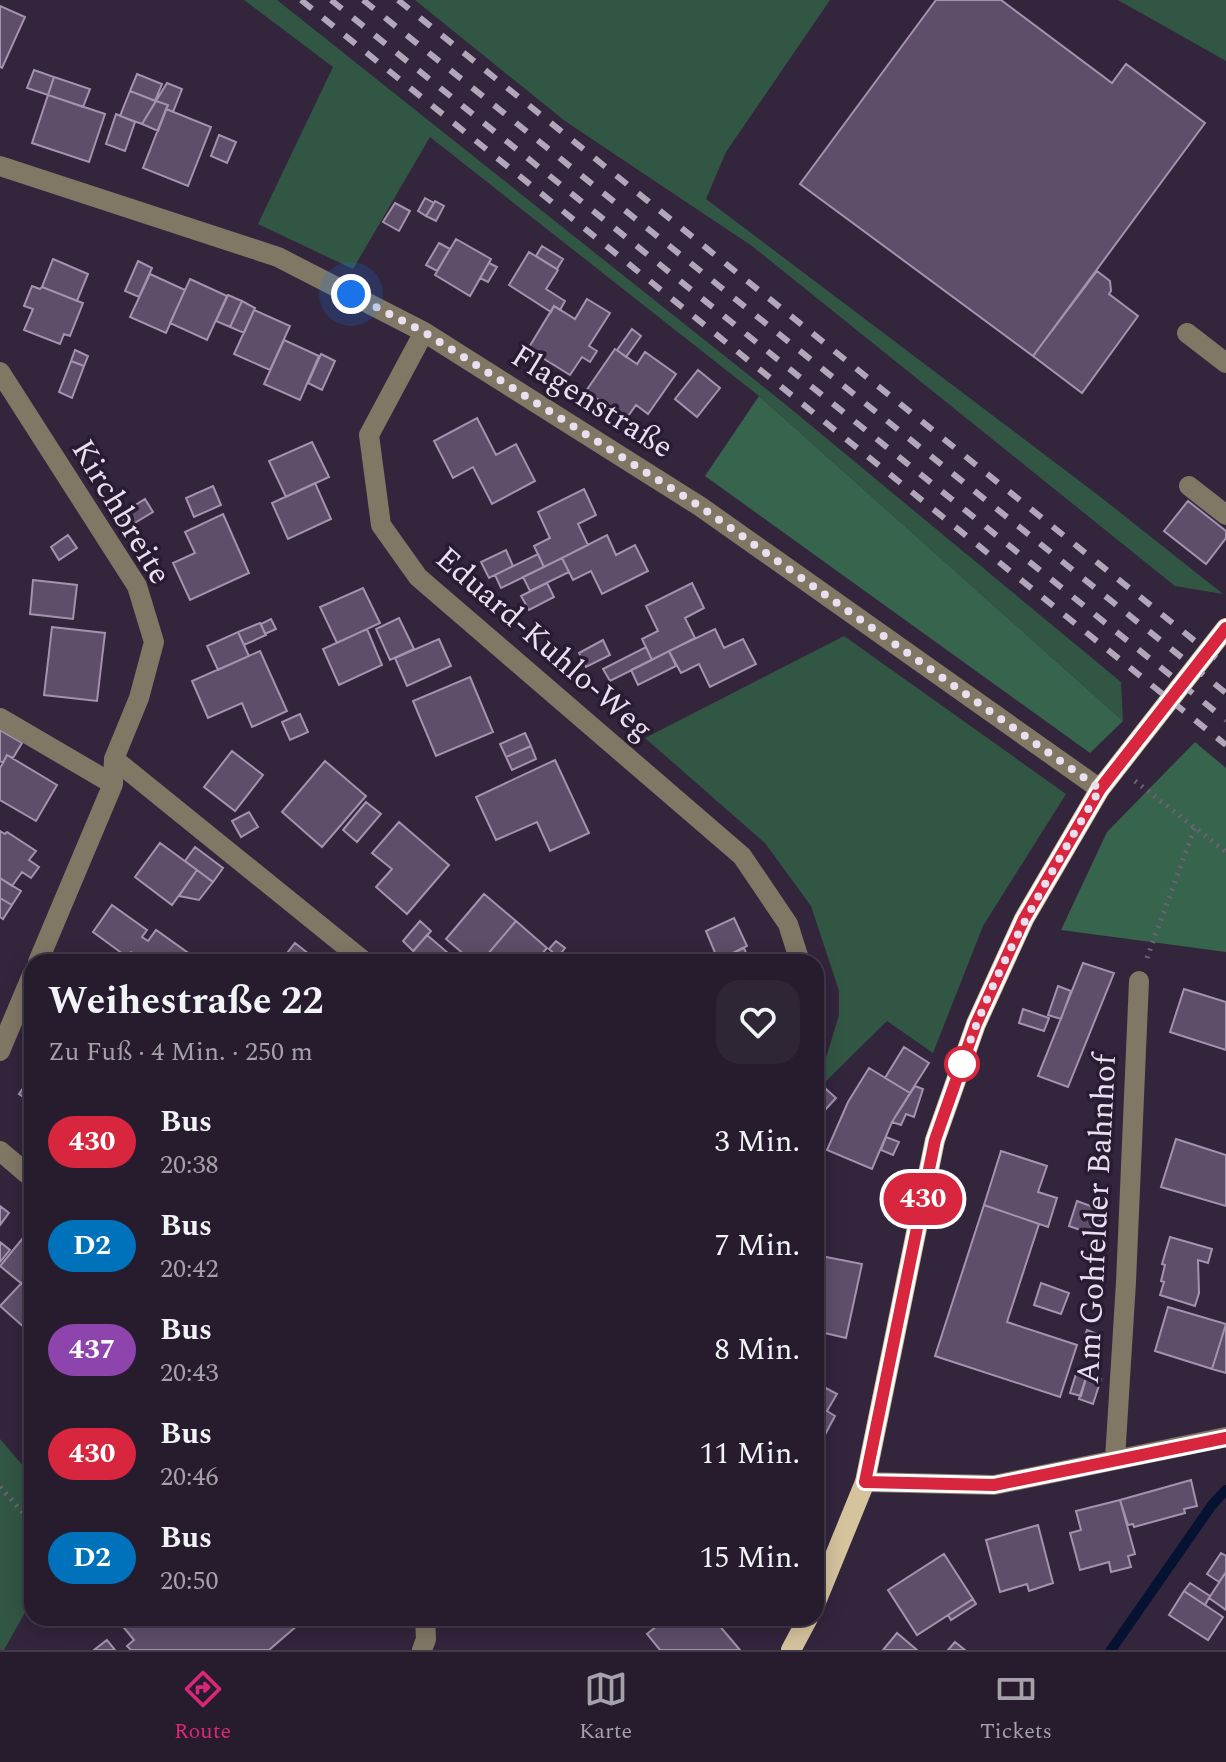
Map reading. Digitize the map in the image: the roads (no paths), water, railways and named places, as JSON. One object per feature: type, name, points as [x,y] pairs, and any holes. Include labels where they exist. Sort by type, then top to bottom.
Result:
[{"type":"main road","points":[[824,1582],[865,1482],[935,1140],[976,1024],[1024,919],[1100,789],[1226,628]]},
{"type":"main road","points":[[791,1650],[804,1626]]},
{"type":"street","name":"Flagenstraße","points":[[0,166],[278,257],[424,332],[701,507],[1100,789]]},
{"type":"street","name":"Eduard-Kuhlo-Weg","points":[[424,332],[369,435],[381,525],[418,577],[742,856],[788,924],[797,954]]},
{"type":"street","points":[[1187,333],[1226,363]]},
{"type":"street","name":"Kirchbreite","points":[[0,372],[137,586],[154,642],[139,698],[114,759],[113,784],[41,954]]},
{"type":"street","points":[[1189,486],[1226,515]]},
{"type":"street","points":[[0,718],[113,784]]},
{"type":"street","points":[[114,759],[355,954]]},
{"type":"street","name":"Am Gohfelder Bahnhof","points":[[1115,1459],[1139,981]]},
{"type":"street","points":[[0,1051],[24,994]]},
{"type":"street","points":[[0,1151],[24,1171]]},
{"type":"street","points":[[865,1482],[994,1485],[1226,1437]]},
{"type":"street","points":[[422,1650],[426,1639],[425,1626]]},
{"type":"waterway","points":[[1111,1650],[1212,1505],[1226,1490]]},
{"type":"railway","points":[[301,0],[1226,745]]},
{"type":"railway","points":[[331,0],[1226,720]]},
{"type":"railway","points":[[363,0],[1226,693]]},
{"type":"railway","points":[[398,0],[1226,666]]}]
